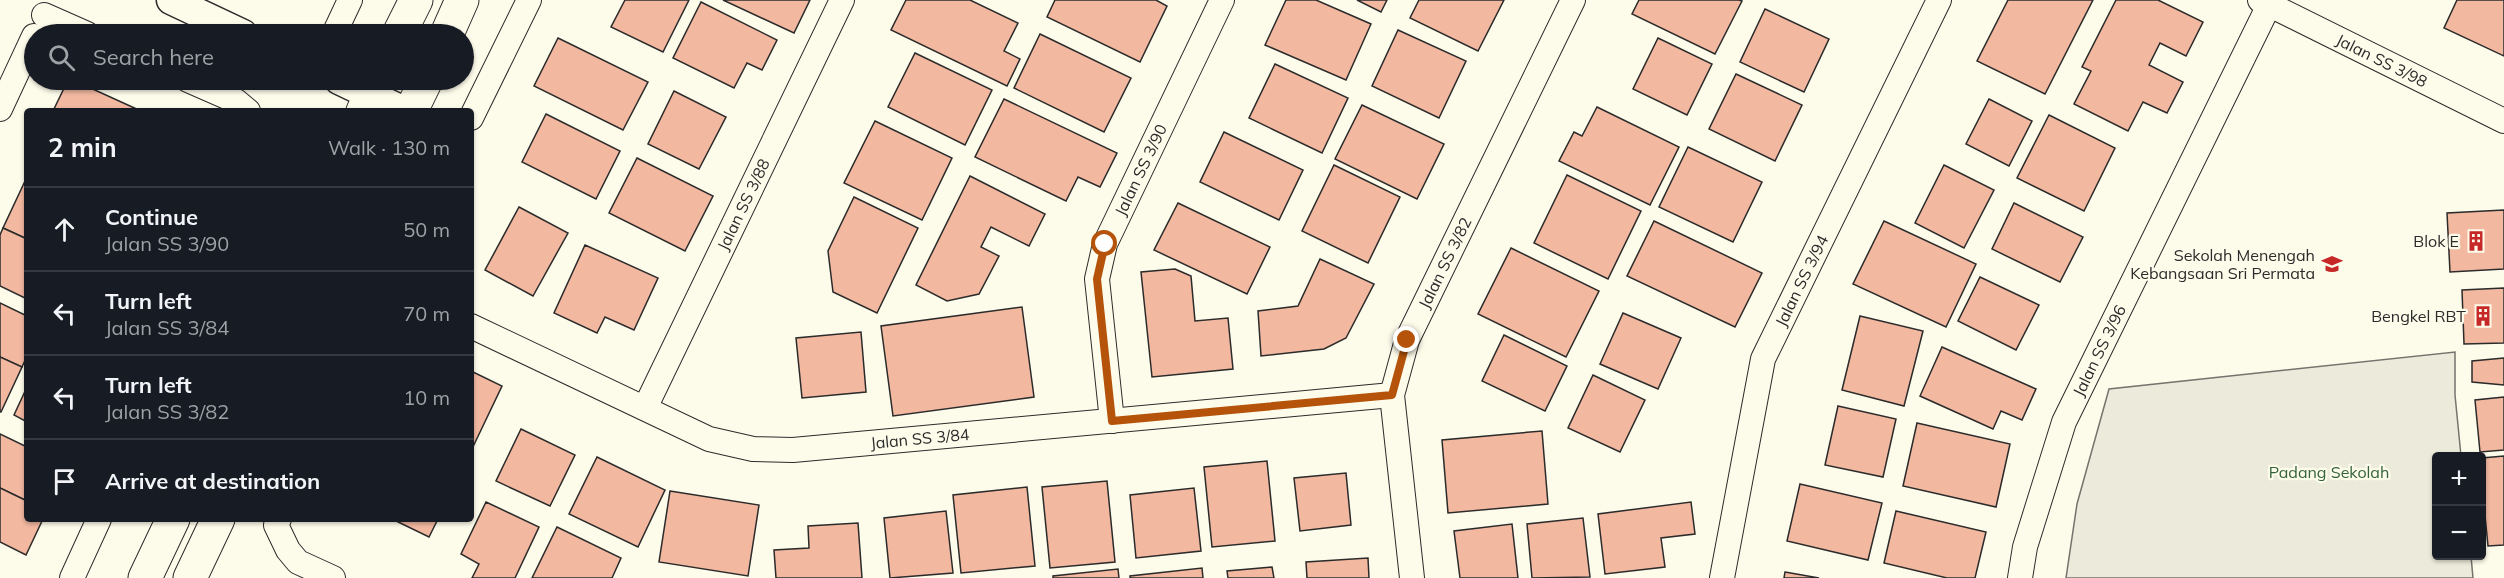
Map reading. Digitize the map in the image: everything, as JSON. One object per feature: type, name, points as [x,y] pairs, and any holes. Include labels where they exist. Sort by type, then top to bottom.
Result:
[{"type":"main road","points":[[404,24],[416,0]]},
{"type":"main road","points":[[451,24],[462,0]]},
{"type":"main road","points":[[412,108],[421,90]]},
{"type":"main road","points":[[145,578],[172,522]]},
{"type":"main road","points":[[190,578],[217,522]]},
{"type":"street","points":[[171,0],[222,24]]},
{"type":"street","points":[[474,112],[529,0]]},
{"type":"street","name":"Jalan SS 3/88","points":[[645,408],[842,0]]},
{"type":"street","name":"Jalan SS 3/90","points":[[1112,421],[1097,279],[1105,244],[1222,0]]},
{"type":"street","name":"Jalan SS 3/82","points":[[1412,578],[1392,395],[1407,340],[1573,0]]},
{"type":"street","name":"Jalan SS 3/94","points":[[1722,578],[1763,359],[1939,0]]},
{"type":"street","points":[[337,24],[345,1]]},
{"type":"street","name":"Jalan SS 3/98","points":[[2264,2],[2504,121]]},
{"type":"street","name":"Jalan SS 3/96","points":[[2020,578],[2025,547],[2064,422],[2264,2]]},
{"type":"street","points":[[0,109],[24,57]]},
{"type":"street","points":[[211,90],[236,101],[244,108]]},
{"type":"street","points":[[371,95],[398,108]]},
{"type":"street","name":"Jalan SS 3/84","points":[[474,327],[709,439],[753,449],[794,450],[1392,395]]},
{"type":"street","points":[[72,578],[98,522]]},
{"type":"street","points":[[278,522],[276,525],[288,550],[298,562],[333,578]]},
{"type":"green space","name":"Padang Sekolah","points":[[2455,352],[2455,395],[2461,452],[2432,452],[2432,560],[2471,560],[2473,578],[2066,578],[2077,504],[2109,389]]},
{"type":"building","points":[[625,0],[689,0],[663,52],[611,27]]},
{"type":"building","points":[[723,0],[810,0],[794,33]]},
{"type":"building","points":[[906,0],[970,0],[1018,23],[1004,51],[1020,59],[1007,86],[891,30]]},
{"type":"building","points":[[1055,0],[1156,0],[1167,6],[1140,62],[1047,17]]},
{"type":"building","points":[[1286,0],[1316,0],[1371,24],[1346,80],[1265,45]]},
{"type":"building","points":[[1357,0],[1387,0],[1381,12]]},
{"type":"building","points":[[1419,0],[1504,0],[1478,51],[1410,18]]},
{"type":"building","points":[[1639,0],[1742,1],[1715,54],[1632,14]]},
{"type":"building","points":[[2008,0],[2093,0],[2045,94],[1977,61]]},
{"type":"building","points":[[2116,0],[2158,0],[2203,22],[2186,56],[2160,43],[2149,65],[2183,82],[2167,113],[2143,102],[2128,131],[2074,104],[2091,71],[2082,67]]},
{"type":"building","points":[[2457,0],[2504,0],[2504,56],[2444,28]]},
{"type":"building","points":[[701,2],[777,40],[762,70],[747,63],[734,88],[673,58]]},
{"type":"building","points":[[1765,9],[1829,39],[1804,92],[1740,62]]},
{"type":"building","points":[[1398,30],[1466,61],[1439,118],[1372,86]]},
{"type":"building","points":[[1040,34],[1131,78],[1104,132],[1014,88]]},
{"type":"building","points":[[558,38],[648,82],[623,130],[534,86]]},
{"type":"building","points":[[1658,38],[1712,64],[1687,115],[1633,89]]},
{"type":"building","points":[[915,53],[992,90],[965,145],[888,107]]},
{"type":"building","points":[[1275,64],[1348,98],[1322,153],[1249,118]]},
{"type":"building","points":[[1736,74],[1802,105],[1775,161],[1709,129]]},
{"type":"building","points":[[63,90],[95,90],[134,108],[54,108]]},
{"type":"building","points":[[674,91],[726,117],[699,169],[648,144]]},
{"type":"building","points":[[1004,99],[1117,153],[1100,187],[1078,177],[1066,201],[975,157]]},
{"type":"building","points":[[1989,99],[2032,121],[2009,166],[1966,144]]},
{"type":"building","points":[[1362,105],[1444,144],[1417,199],[1335,159]]},
{"type":"building","points":[[1597,107],[1679,147],[1650,205],[1559,161],[1574,132],[1582,136]]},
{"type":"building","points":[[546,114],[620,151],[596,199],[522,162]]},
{"type":"building","points":[[2049,115],[2115,148],[2084,211],[2017,178]]},
{"type":"building","points":[[875,121],[952,158],[922,220],[844,183]]},
{"type":"building","points":[[1224,132],[1303,170],[1279,220],[1200,182]]},
{"type":"building","points":[[1688,147],[1762,182],[1733,242],[1659,207]]},
{"type":"building","points":[[637,158],[713,196],[685,251],[609,213]]},
{"type":"building","points":[[1334,165],[1400,197],[1368,263],[1302,231]]},
{"type":"building","points":[[1944,165],[1994,190],[1964,248],[1915,223]]},
{"type":"building","points":[[1567,175],[1641,211],[1608,279],[1534,243]]},
{"type":"building","points":[[970,176],[1045,214],[1029,246],[991,227],[981,247],[999,256],[979,294],[947,301],[916,285]]},
{"type":"building","points":[[24,183],[24,238],[3,228]]},
{"type":"building","points":[[854,197],[918,228],[877,313],[833,292],[828,251]]},
{"type":"building","points":[[1178,203],[1270,247],[1247,294],[1154,250]]},
{"type":"building","points":[[2014,203],[2083,237],[2060,282],[1992,249]]},
{"type":"building","points":[[519,207],[568,233],[533,296],[485,270]]},
{"type":"building","name":"Blok E","points":[[2504,210],[2504,269],[2450,272],[2447,213]]},
{"type":"building","points":[[1654,221],[1762,273],[1735,327],[1627,276]]},
{"type":"building","points":[[1884,221],[1976,264],[1946,327],[1853,284]]},
{"type":"building","points":[[3,228],[24,238],[24,298],[0,286],[0,235]]},
{"type":"building","points":[[585,245],[658,278],[634,330],[605,317],[597,333],[554,313]]},
{"type":"building","points":[[1511,248],[1599,291],[1566,357],[1478,314]]},
{"type":"building","points":[[1320,259],[1374,284],[1346,338],[1324,349],[1261,356],[1258,311],[1298,306]]},
{"type":"building","points":[[1175,269],[1191,276],[1195,321],[1228,318],[1233,369],[1152,377],[1141,272]]},
{"type":"building","points":[[1980,277],[2039,305],[2016,350],[1958,321]]},
{"type":"building","name":"Bengkel RBT","points":[[2504,288],[2504,343],[2464,344],[2462,290]]},
{"type":"building","points":[[0,303],[24,315],[24,363],[22,367],[0,357]]},
{"type":"building","points":[[1022,307],[1034,397],[893,416],[881,326]]},
{"type":"building","points":[[1623,313],[1681,338],[1658,389],[1600,364]]},
{"type":"building","points":[[1860,316],[1923,331],[1904,406],[1842,390]]},
{"type":"building","points":[[861,332],[866,392],[802,398],[796,338]]},
{"type":"building","points":[[1504,335],[1567,366],[1545,411],[1482,381]]},
{"type":"building","points":[[1942,347],[2036,389],[2022,420],[2001,411],[1993,429],[1920,396]]},
{"type":"building","points":[[0,357],[22,367],[1,412],[0,412]]},
{"type":"building","points":[[2504,358],[2504,385],[2472,382],[2472,361]]},
{"type":"building","points":[[474,372],[502,386],[474,445]]},
{"type":"building","points":[[1593,375],[1645,400],[1620,452],[1568,428]]},
{"type":"building","points":[[24,393],[24,420],[14,415]]},
{"type":"building","points":[[2504,397],[2504,450],[2480,452],[2475,400]]},
{"type":"building","points":[[1838,406],[1896,419],[1883,477],[1825,465]]},
{"type":"building","points":[[1917,423],[2010,444],[1996,507],[1903,486]]},
{"type":"building","points":[[521,429],[575,455],[550,506],[496,481]]},
{"type":"building","points":[[1542,431],[1548,504],[1448,513],[1442,440]]},
{"type":"building","points":[[0,434],[24,446],[24,500],[0,488]]},
{"type":"building","points":[[2504,456],[2504,545],[2488,546],[2486,458]]},
{"type":"building","points":[[597,457],[665,490],[638,547],[569,514]]},
{"type":"building","points":[[1267,461],[1275,541],[1212,547],[1204,467]]},
{"type":"building","points":[[1346,473],[1351,525],[1300,531],[1294,478]]},
{"type":"building","points":[[1107,481],[1115,562],[1050,568],[1042,487]]},
{"type":"building","points":[[1800,484],[1882,503],[1868,560],[1787,541]]},
{"type":"building","points":[[1027,487],[1035,566],[961,573],[953,495]]},
{"type":"building","points":[[0,488],[24,500],[24,522],[42,522],[26,555],[0,542]]},
{"type":"building","points":[[1194,488],[1201,551],[1136,558],[1130,495]]},
{"type":"building","points":[[670,491],[759,505],[748,576],[659,562]]},
{"type":"building","points":[[486,502],[539,527],[515,578],[472,578],[479,564],[461,554]]},
{"type":"building","points":[[1691,502],[1695,534],[1661,538],[1665,567],[1605,574],[1598,514]]},
{"type":"building","points":[[946,511],[953,573],[890,578],[884,518]]},
{"type":"building","points":[[1896,511],[1986,532],[1975,578],[1947,578],[1884,563]]},
{"type":"building","points":[[1583,518],[1590,577],[1532,578],[1527,524]]},
{"type":"building","points":[[398,522],[436,522],[429,537]]},
{"type":"building","points":[[858,523],[862,578],[776,578],[774,550],[809,548],[808,526]]},
{"type":"building","points":[[1512,524],[1518,578],[1460,578],[1454,531]]},
{"type":"building","points":[[557,527],[621,558],[612,578],[532,578]]},
{"type":"building","points":[[1368,558],[1369,578],[1307,578],[1306,562]]},
{"type":"building","points":[[1272,567],[1274,578],[1228,578],[1227,571]]},
{"type":"building","points":[[1202,568],[1203,578],[1130,578],[1130,576]]},
{"type":"building","points":[[1118,569],[1119,578],[1053,578],[1053,576]]},
{"type":"building","points":[[1785,572],[1819,578],[1784,578]]},
{"type":"place","name":"Blok E","points":[[2476,241]]},
{"type":"place","name":"Sekolah Menengah Kebangsaan Sri Permata","points":[[2332,264]]},
{"type":"place","name":"Bengkel RBT","points":[[2483,316]]},
{"type":"route","points":[[1105,244],[1097,279],[1112,421],[1392,395],[1407,340]]}]
